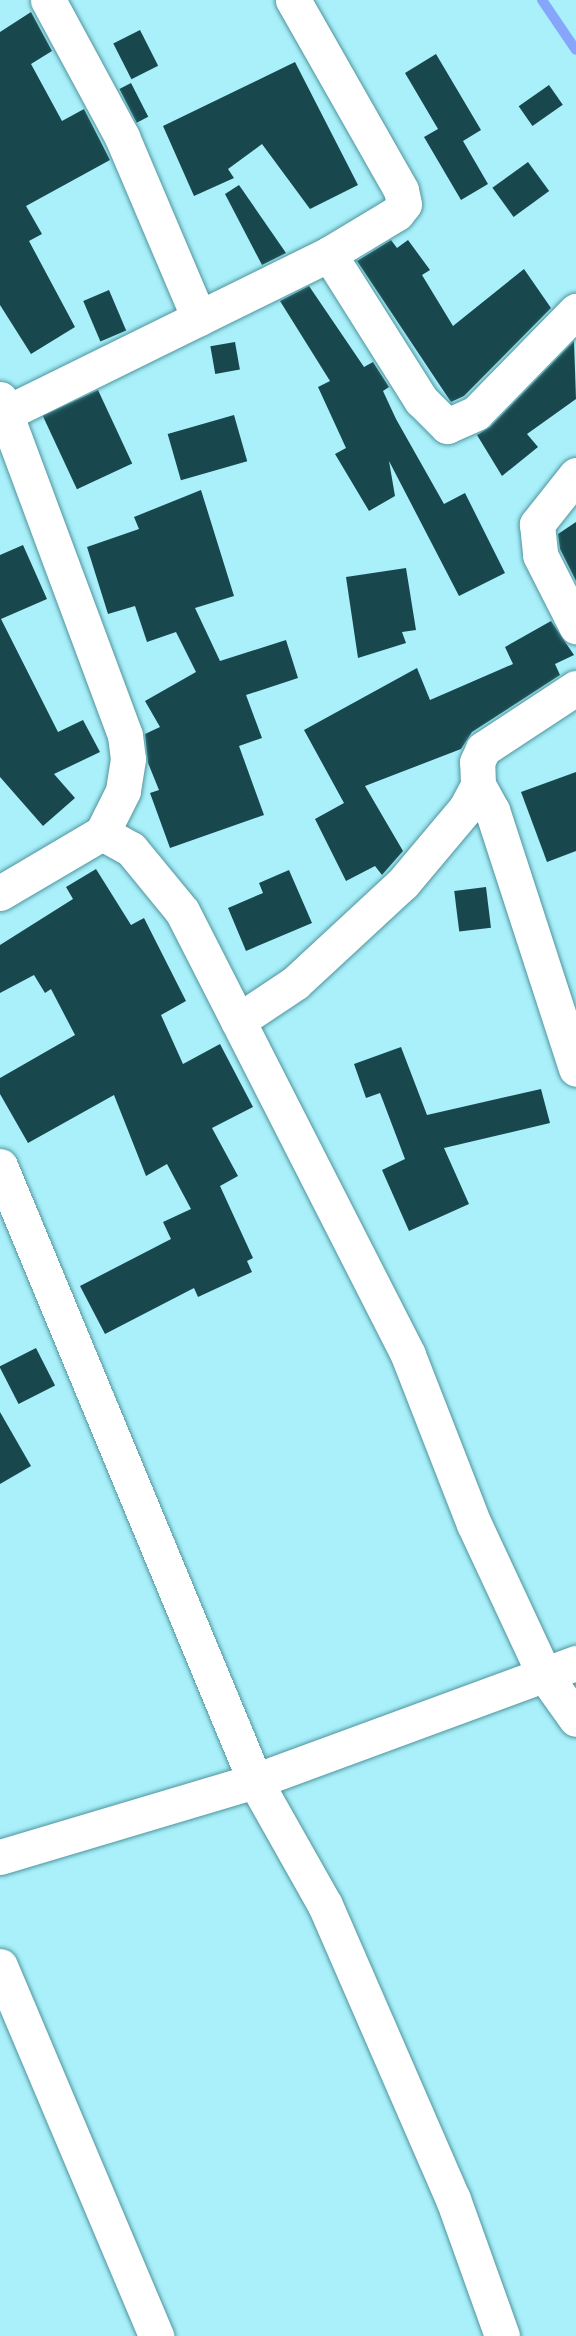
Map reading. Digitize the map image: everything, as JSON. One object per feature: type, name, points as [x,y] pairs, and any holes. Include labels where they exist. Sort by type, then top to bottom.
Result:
[{"type":"street","points":[[48,0],[122,137],[199,318]]},
{"type":"street","points":[[0,893],[103,833],[123,790],[128,760],[125,735],[3,409],[329,254],[397,213],[404,204],[389,167],[293,0]]},
{"type":"street","points":[[329,254],[421,400],[447,426],[476,413],[576,310]]},
{"type":"street","points":[[576,475],[537,524],[540,555],[576,626]]},
{"type":"street","points":[[576,688],[483,749],[477,762],[478,785],[492,810],[576,1069]]},
{"type":"street","points":[[239,1021],[295,983],[403,883],[466,808],[478,785]]},
{"type":"street","points":[[103,833],[131,849],[162,883],[182,911],[408,1355],[474,1524],[560,1668],[576,1719]]},
{"type":"street","points":[[0,1166],[255,1781],[325,1905],[453,2199],[500,2335]]},
{"type":"street","points":[[0,1857],[255,1781],[560,1668]]},
{"type":"street","points":[[0,1966],[156,2336]]},
{"type":"building","points":[[31,12],[52,51],[31,64],[62,121],[84,109],[110,160],[26,206],[42,234],[29,241],[75,327],[31,354],[0,305],[0,32]]},
{"type":"building","points":[[140,30],[158,66],[131,79],[113,44]]},
{"type":"building","points":[[436,54],[481,130],[463,141],[488,184],[461,200],[424,137],[438,129],[405,73]]},
{"type":"building","points":[[295,62],[358,185],[310,209],[262,144],[228,169],[234,178],[194,196],[163,126]]},
{"type":"building","points":[[131,83],[148,117],[137,123],[119,89]]},
{"type":"building","points":[[549,85],[563,105],[532,126],[519,106]]},
{"type":"building","points":[[528,162],[549,191],[514,217],[492,188]]},
{"type":"building","points":[[239,185],[286,253],[262,265],[225,194]]},
{"type":"building","points":[[391,240],[397,248],[408,240],[430,270],[422,275],[453,326],[524,269],[551,308],[464,396],[451,402],[357,261]]},
{"type":"building","points":[[309,286],[364,367],[373,362],[389,387],[383,391],[396,419],[444,504],[465,493],[505,573],[459,596],[389,461],[395,496],[369,511],[335,454],[346,448],[318,387],[330,381],[280,301]]},
{"type":"building","points":[[109,290],[126,331],[100,341],[83,301]]},
{"type":"building","points":[[574,341],[576,399],[527,434],[538,447],[502,476],[477,435],[490,427]]},
{"type":"building","points":[[235,342],[240,370],[215,374],[210,346]]},
{"type":"building","points":[[98,390],[132,463],[77,489],[43,416]]},
{"type":"building","points":[[234,415],[247,461],[181,480],[168,434]]},
{"type":"building","points":[[201,490],[234,596],[195,608],[220,661],[286,640],[298,678],[246,695],[262,738],[239,746],[264,815],[170,848],[150,793],[159,790],[148,763],[145,734],[160,727],[145,701],[196,672],[176,632],[147,642],[135,606],[108,614],[87,547],[139,529],[134,517]]},
{"type":"building","points":[[576,522],[576,581],[560,549],[558,534]]},
{"type":"building","points":[[23,545],[47,599],[1,619],[58,732],[83,720],[100,752],[54,774],[75,798],[43,826],[0,777],[0,555]]},
{"type":"building","points":[[406,568],[416,630],[402,632],[406,643],[358,658],[346,577]]},
{"type":"building","points":[[551,621],[574,655],[555,664],[560,675],[472,732],[461,749],[365,786],[403,851],[382,875],[375,866],[346,881],[315,819],[344,803],[304,730],[417,668],[430,700],[513,664],[505,647]]},
{"type":"building","points":[[576,772],[576,851],[547,862],[521,792]]},
{"type":"building","points":[[96,869],[131,925],[144,918],[186,1001],[161,1015],[183,1064],[220,1044],[253,1107],[212,1128],[238,1176],[220,1186],[253,1258],[247,1261],[252,1272],[198,1297],[194,1288],[105,1334],[80,1286],[171,1239],[163,1222],[191,1209],[167,1164],[146,1176],[114,1095],[28,1143],[0,1094],[0,1078],[75,1035],[51,989],[45,993],[34,975],[0,993],[0,945],[73,899],[66,887]]},
{"type":"building","points":[[289,870],[312,923],[246,951],[228,908],[263,893],[259,883]]},
{"type":"building","points":[[486,887],[491,928],[459,932],[454,891]]},
{"type":"building","points":[[401,1047],[427,1115],[541,1089],[550,1123],[444,1148],[469,1204],[409,1231],[382,1170],[405,1159],[380,1093],[366,1098],[354,1064]]},
{"type":"building","points":[[36,1348],[55,1385],[19,1404],[0,1366]]},
{"type":"building","points":[[0,1412],[31,1466],[0,1484]]},
{"type":"waterway","points":[[542,0],[576,50]]}]
